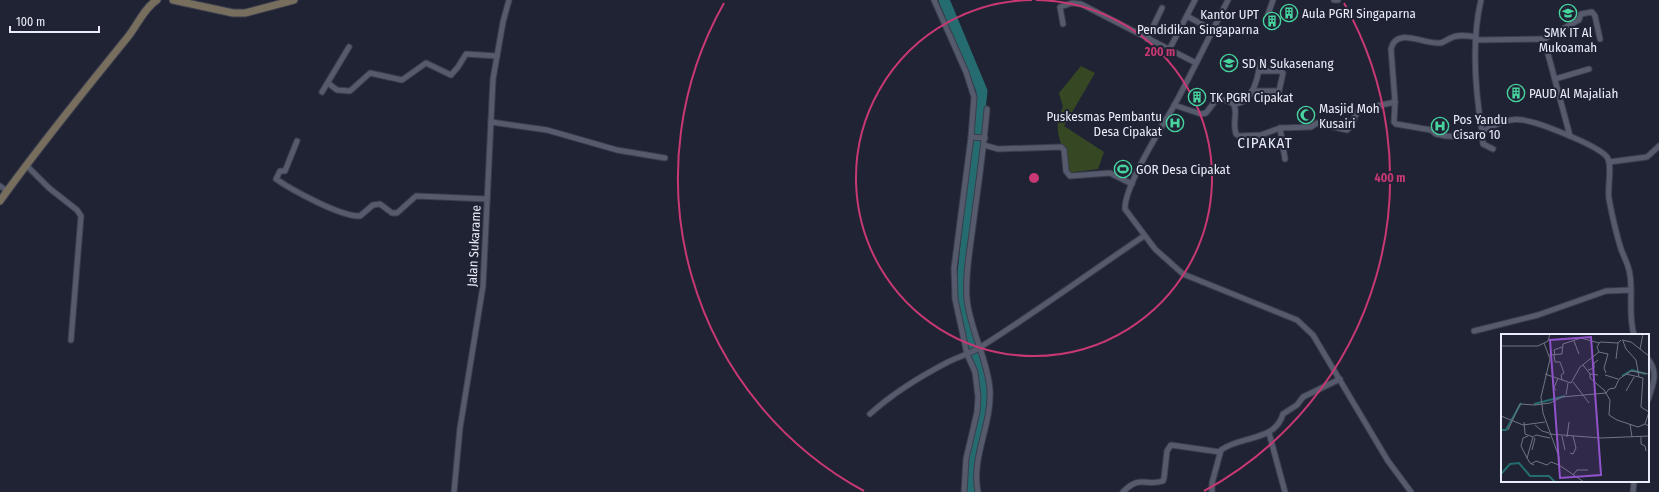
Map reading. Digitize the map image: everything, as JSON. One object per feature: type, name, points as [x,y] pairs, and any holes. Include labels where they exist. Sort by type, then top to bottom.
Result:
[{"type":"street","points":[[0,201],[156,0]]},
{"type":"street","points":[[173,0],[233,13],[252,11],[294,0]]},
{"type":"street","name":"Jalan Sukarame","points":[[454,492],[460,428],[483,286],[493,79],[503,22],[509,0]]},
{"type":"street","points":[[934,0],[973,87],[974,97],[973,137],[954,268],[955,299],[968,354],[974,372],[978,397],[977,412],[966,459],[964,492]]},
{"type":"street","points":[[1169,50],[1195,0]]},
{"type":"street","points":[[1228,0],[1174,105],[1144,158],[1125,200],[1125,209],[1144,236],[1165,259],[1183,274],[1297,320],[1313,335],[1388,461],[1411,492]]},
{"type":"street","points":[[1268,14],[1273,0]]},
{"type":"street","points":[[1481,0],[1476,38],[1476,82],[1483,144],[1493,149]]},
{"type":"street","points":[[1063,24],[1060,7],[1072,3],[1081,4],[1196,63]]},
{"type":"street","points":[[1148,39],[1162,8]]},
{"type":"street","points":[[1600,39],[1595,16],[1592,12],[1581,14],[1579,20],[1544,39],[1452,37],[1440,44],[1409,38],[1396,39],[1392,42],[1391,49],[1395,102],[1394,122],[1396,124],[1429,129],[1446,136],[1475,137],[1506,120],[1517,118],[1528,120],[1570,136],[1606,155],[1609,162],[1609,197],[1621,248],[1630,273],[1630,308],[1634,334]]},
{"type":"street","points":[[1187,16],[1212,30]]},
{"type":"street","points":[[1544,39],[1570,136]]},
{"type":"street","points":[[322,92],[349,47]]},
{"type":"street","points":[[328,83],[337,90],[350,92],[370,73],[402,80],[426,63],[451,75],[467,54],[497,56]]},
{"type":"street","points":[[1234,104],[1245,100],[1252,91],[1261,60]]},
{"type":"street","points":[[1555,79],[1589,69]]},
{"type":"street","points":[[1252,91],[1279,91],[1283,73],[1280,71],[1259,71]]},
{"type":"street","points":[[1174,105],[1201,114],[1206,113],[1216,100],[1228,100],[1234,104]]},
{"type":"street","points":[[1234,104],[1235,130],[1239,136],[1261,136],[1280,128],[1310,127],[1317,123],[1347,130],[1351,126],[1355,114],[1359,110],[1395,102]]},
{"type":"street","points":[[978,492],[976,478],[978,457],[990,403],[990,391],[970,320],[967,298],[967,271],[984,145],[987,108]]},
{"type":"street","points":[[491,122],[547,130],[617,150],[665,158]]},
{"type":"street","points":[[1280,128],[1285,159]]},
{"type":"street","points":[[973,137],[984,138]]},
{"type":"street","points":[[297,141],[285,171],[280,171],[276,179],[322,204],[349,214],[360,216],[373,205],[380,204],[392,213],[397,213],[416,196],[487,199]]},
{"type":"street","points":[[984,145],[998,149],[1061,147],[1064,150],[1066,171],[1070,176],[1110,173],[1132,184]]},
{"type":"street","points":[[1609,162],[1647,157],[1659,146]]},
{"type":"street","points":[[27,166],[49,188],[77,210],[81,216],[71,340]]},
{"type":"street","points":[[0,186],[7,192]]},
{"type":"street","points":[[870,414],[908,386],[948,362],[968,354],[1040,308],[1144,236]]},
{"type":"street","points":[[1474,331],[1538,315],[1606,291],[1631,290]]},
{"type":"street","points":[[1649,360],[1655,367],[1656,375],[1649,397]]},
{"type":"street","points":[[1212,492],[1212,483],[1220,452],[1227,446],[1269,433],[1281,420],[1283,413],[1297,405],[1303,397],[1340,379]]},
{"type":"street","points":[[1269,433],[1285,492]]},
{"type":"street","points":[[1123,492],[1129,485],[1138,481],[1162,481],[1164,478],[1167,451],[1171,445],[1220,452]]},
{"type":"street","points":[[1633,492],[1634,482]]},
{"type":"green space","points":[[1081,66],[1095,73],[1064,126],[1104,152],[1098,169],[1067,173],[1065,155],[1058,133],[1058,122],[1060,112],[1063,107],[1059,93]]},
{"type":"waterway","points":[[944,0],[982,91],[960,302],[985,393],[984,405],[970,467],[970,492]]},
{"type":"place","name":"Aula PGRI Singaparna","points":[[1289,13]]},
{"type":"place","name":"SMK IT Al Mukoamah","points":[[1568,13]]},
{"type":"place","name":"Kantor UPT Pendidikan Singaparna","points":[[1272,21]]},
{"type":"place","name":"SD N Sukasenang","points":[[1229,63]]},
{"type":"place","name":"PAUD Al Majaliah","points":[[1516,93]]},
{"type":"place","name":"TK PGRI Cipakat","points":[[1197,97]]},
{"type":"place","name":"Masjid Moh Kusairi","points":[[1306,115]]},
{"type":"place","name":"Puskesmas Pembantu Desa Cipakat","points":[[1175,123]]},
{"type":"place","name":"Pos Yandu Cisaro 10","points":[[1440,126]]},
{"type":"place","name":"GOR Desa Cipakat","points":[[1123,169]]},
{"type":"district","name":"CIPAKAT","points":[[1265,143]]}]
